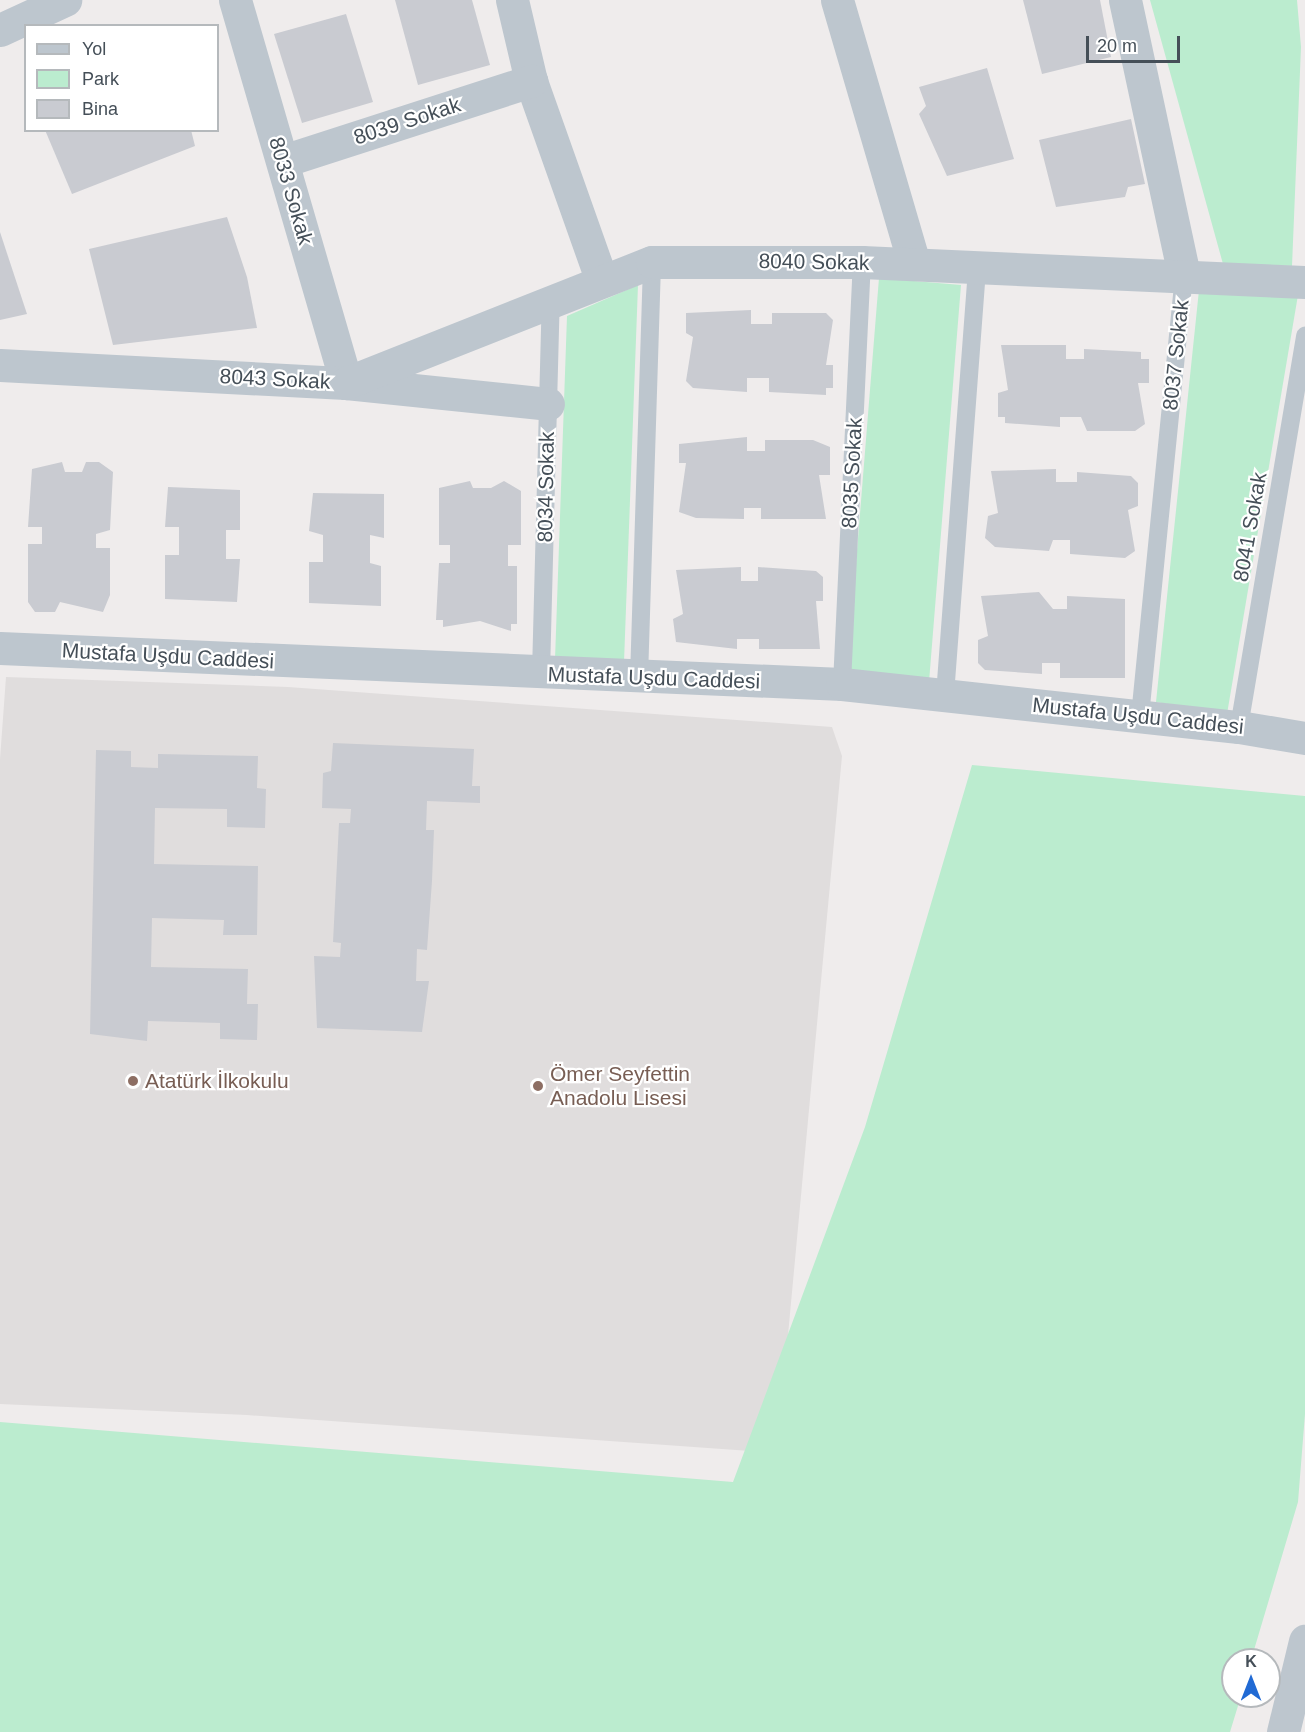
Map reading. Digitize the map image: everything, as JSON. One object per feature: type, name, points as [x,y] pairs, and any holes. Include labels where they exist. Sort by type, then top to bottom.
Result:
[{"type":"street","points":[[0,30],[65,0]]},
{"type":"street","name":"8033 Sokak","points":[[235,0],[346,383]]},
{"type":"street","points":[[512,0],[531,81],[602,281]]},
{"type":"street","points":[[837,0],[914,264]]},
{"type":"street","name":"8037 Sokak","points":[[1125,0],[1184,276]]},
{"type":"street","name":"8039 Sokak","points":[[283,161],[531,81]]},
{"type":"street","name":"8040 Sokak","points":[[346,383],[652,262],[862,262],[1305,282]]},
{"type":"street","name":"8043 Sokak","points":[[0,365],[346,383],[548,404]]},
{"type":"street","name":"Mustafa Uşdu Caddesi","points":[[0,648],[639,678],[842,684],[1239,727],[1305,738]]},
{"type":"street","points":[[1283,1732],[1305,1641]]},
{"type":"lane","points":[[639,678],[652,262]]},
{"type":"lane","name":"8035 Sokak","points":[[842,684],[862,262]]},
{"type":"lane","points":[[945,695],[977,267]]},
{"type":"lane","name":"8037 Sokak","points":[[1140,716],[1184,276]]},
{"type":"lane","name":"8034 Sokak","points":[[541,673],[551,301]]},
{"type":"lane","name":"8041 Sokak","points":[[1239,727],[1305,336]]},
{"type":"shaded area","name":"Ömer Seyfettin Anadolu Lisesi","points":[[6,677],[288,687],[832,727],[842,756],[777,1453],[247,1415],[0,1404],[0,759]]},
{"type":"green space","points":[[1150,0],[1297,0],[1301,47],[1292,266],[1223,264]]},
{"type":"green space","points":[[879,278],[961,285],[929,682],[847,675]]},
{"type":"green space","points":[[638,285],[624,662],[555,660],[567,316]]},
{"type":"green space","points":[[1199,290],[1298,295],[1227,714],[1156,702]]},
{"type":"green space","points":[[972,765],[1305,796],[1305,1414],[1298,1502],[1255,1648],[1221,1648],[1221,1708],[1237,1708],[1230,1732],[0,1732],[0,1422],[733,1482],[865,1127]]},
{"type":"building","points":[[395,0],[472,0],[490,65],[418,85]]},
{"type":"building","points":[[1023,0],[1100,0],[1111,57],[1042,74]]},
{"type":"building","points":[[346,14],[373,102],[302,123],[274,34]]},
{"type":"building","points":[[987,68],[1014,159],[947,176],[919,114],[926,106],[919,87]]},
{"type":"building","points":[[1131,119],[1145,184],[1128,187],[1125,197],[1056,207],[1039,140]]},
{"type":"building","points":[[46,132],[192,132],[195,146],[72,194]]},
{"type":"building","points":[[227,217],[247,277],[257,328],[113,345],[89,249]]},
{"type":"building","points":[[0,232],[27,314],[0,320]]},
{"type":"building","points":[[751,310],[751,324],[772,324],[772,313],[826,313],[833,320],[826,365],[833,365],[833,388],[826,388],[826,395],[769,392],[769,378],[747,378],[747,392],[693,388],[686,381],[693,337],[686,333],[686,313]]},
{"type":"building","points":[[1001,345],[1066,345],[1066,359],[1084,359],[1084,349],[1141,352],[1141,359],[1149,359],[1149,383],[1138,383],[1145,424],[1135,431],[1087,431],[1081,417],[1060,417],[1060,427],[1005,423],[1005,417],[998,417],[998,393],[1008,390]]},
{"type":"building","points":[[747,437],[747,451],[765,451],[765,440],[813,440],[830,447],[830,475],[819,475],[826,519],[761,519],[761,508],[744,508],[744,519],[696,518],[679,512],[686,463],[679,463],[679,444]]},
{"type":"building","points":[[62,462],[65,472],[82,472],[86,462],[99,462],[113,472],[110,530],[96,534],[96,548],[110,548],[110,595],[103,612],[60,602],[55,612],[35,612],[28,602],[28,544],[42,544],[42,527],[28,527],[32,469]]},
{"type":"building","points":[[1056,469],[1056,482],[1077,482],[1077,472],[1131,476],[1138,483],[1138,506],[1128,510],[1135,551],[1125,558],[1070,554],[1070,540],[1053,540],[1049,551],[995,547],[985,538],[988,516],[998,513],[991,471]]},
{"type":"building","points":[[470,481],[473,488],[491,488],[504,481],[521,491],[521,545],[508,545],[508,566],[517,566],[517,624],[511,624],[511,631],[480,621],[443,627],[443,620],[436,620],[439,563],[450,563],[450,545],[439,545],[439,488]]},
{"type":"building","points":[[168,487],[240,490],[240,530],[226,530],[226,559],[240,559],[237,602],[165,599],[165,555],[179,555],[179,527],[165,527]]},
{"type":"building","points":[[313,493],[384,494],[384,538],[370,535],[370,563],[381,566],[381,606],[309,603],[309,562],[323,562],[323,535],[309,531]]},
{"type":"building","points":[[741,567],[741,581],[758,581],[758,567],[816,571],[823,577],[823,601],[816,601],[820,649],[759,649],[759,639],[737,639],[737,649],[676,642],[673,619],[683,614],[676,570]]},
{"type":"building","points":[[1039,592],[1053,609],[1067,609],[1067,596],[1125,599],[1125,678],[1060,678],[1060,663],[1042,663],[1042,674],[985,670],[978,663],[978,640],[988,636],[981,596]]},
{"type":"building","points":[[333,743],[474,749],[472,786],[480,786],[480,803],[427,801],[426,830],[434,830],[427,950],[417,949],[416,981],[429,981],[422,1032],[317,1028],[314,956],[340,957],[341,943],[333,942],[339,823],[350,823],[351,809],[322,808],[323,773],[331,771]]},
{"type":"building","points":[[96,750],[131,751],[131,767],[158,768],[158,754],[258,756],[257,788],[266,789],[265,828],[227,827],[227,809],[155,808],[154,864],[258,866],[257,935],[223,935],[224,920],[152,918],[151,967],[248,969],[247,1004],[258,1004],[257,1040],[220,1039],[220,1023],[148,1021],[147,1041],[90,1034]]},
{"type":"place","name":"Atatürk İlkokulu","points":[[133,1081]]},
{"type":"place","name":"Ömer Seyfettin Anadolu Lisesi","points":[[538,1086]]}]
